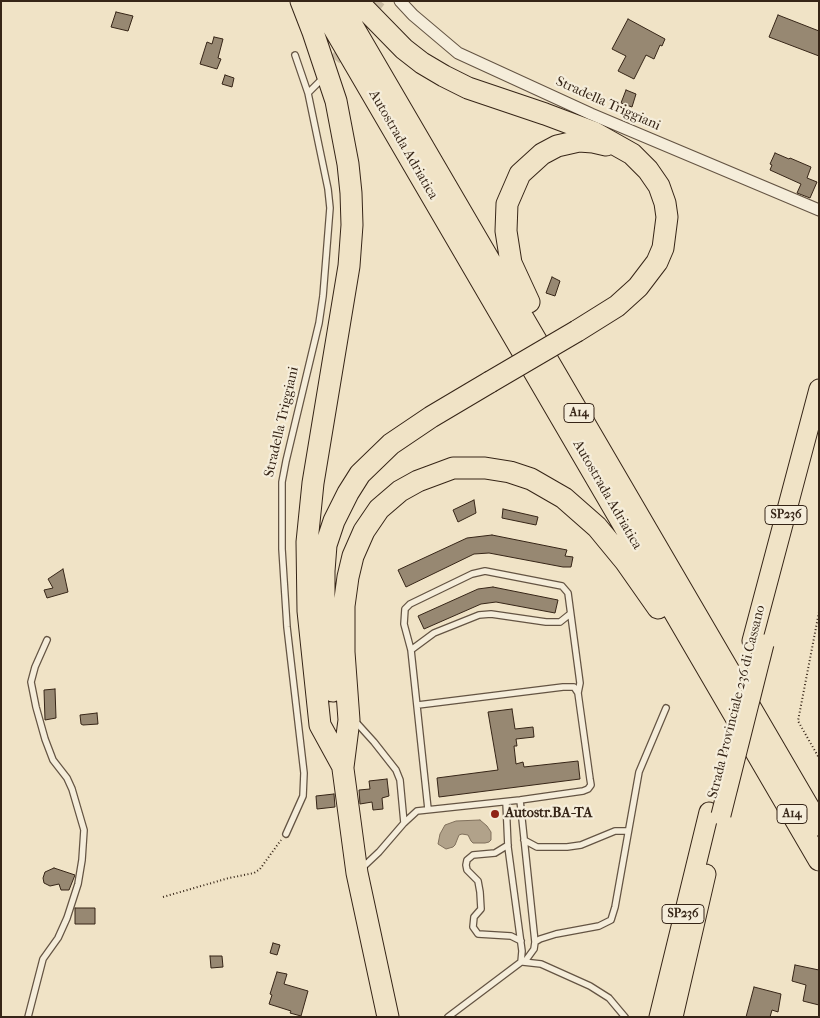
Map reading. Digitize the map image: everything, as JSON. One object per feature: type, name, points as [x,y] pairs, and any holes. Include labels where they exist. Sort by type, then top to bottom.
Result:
[{"type":"highway","points":[[301,1],[336,101],[348,164],[352,225],[350,266],[314,474],[307,542],[308,611],[320,725],[343,767],[357,873],[388,1017]]},
{"type":"highway","name":"Autostrada Adriatica","points":[[318,1],[819,860]]},
{"type":"highway","name":"Autostrada Adriatica","points":[[338,1],[819,825]]},
{"type":"highway","name":"A14","points":[[343,767],[336,721],[324,607],[324,571],[326,545],[334,521],[348,493],[360,474],[391,444],[431,417],[617,306],[638,287],[657,262],[663,248],[667,217],[665,203],[659,186],[648,170],[632,154],[592,132],[468,88],[444,76],[422,63],[404,49],[356,1]]},
{"type":"highway","name":"A14","points":[[626,494],[518,280],[511,263],[506,231],[507,204],[520,174],[542,154],[557,146],[579,141],[600,144],[632,154]]},
{"type":"highway","name":"Strada Provinciale 236 di Cassano","points":[[673,1017],[715,814],[819,389]]},
{"type":"highway","name":"Strada Provinciale 236 di Cassano","points":[[758,642],[819,438]]},
{"type":"highway","name":"A14","points":[[343,767],[348,714],[344,652],[344,606],[353,556],[364,531],[379,509],[400,491],[418,481],[453,468],[485,468],[510,472],[531,479],[564,498],[597,527],[663,615],[701,680],[735,729],[766,767]]},
{"type":"highway","name":"Strada Provinciale 236 di Cassano","points":[[659,1017],[676,940],[715,814]]},
{"type":"highway","points":[[651,1017],[676,940]]},
{"type":"street","name":"Stradella Triggiani","points":[[400,1],[413,15],[458,53],[591,114],[819,210]]},
{"type":"lane","name":"Stradella Triggiani","points":[[286,834],[303,796],[304,773],[287,627],[282,549],[282,482],[320,324],[330,208],[328,189],[308,92],[294,55]]},
{"type":"lane","points":[[308,92],[320,81]]},
{"type":"lane","points":[[357,873],[379,852],[404,822],[417,811],[506,802],[583,791],[591,785],[578,693],[580,683],[568,593],[562,586],[485,571],[472,574],[410,604],[405,609],[404,624],[411,650],[428,809]]},
{"type":"lane","points":[[411,650],[434,633],[478,615],[491,614],[546,622],[560,622],[570,614]]},
{"type":"lane","points":[[28,1017],[43,959],[58,938],[78,884],[84,830],[72,789],[67,778],[53,760],[45,739],[31,682],[35,667],[47,640]]},
{"type":"lane","points":[[418,705],[563,687],[574,687],[578,693]]},
{"type":"lane","points":[[535,942],[556,934],[600,926],[611,920],[615,908],[627,831],[639,772],[666,708]]},
{"type":"lane","points":[[348,714],[374,742],[396,770],[400,780],[404,822]]},
{"type":"lane","points":[[448,1017],[526,960],[530,956],[535,942],[520,800]]},
{"type":"lane","points":[[506,802],[508,845],[521,941],[521,962]]},
{"type":"lane","points":[[524,840],[537,847],[567,847],[581,845],[615,831],[627,831]]},
{"type":"lane","points":[[508,845],[495,853],[473,855],[467,860],[467,870],[478,881],[480,892],[481,909],[474,917],[473,928],[478,934],[511,936],[521,941]]},
{"type":"lane","points":[[521,962],[541,964],[590,986],[608,998],[625,1017]]},
{"type":"path","points":[[819,612],[798,721],[819,758]]},
{"type":"path","points":[[163,897],[229,878],[254,873],[260,869],[286,834]]},
{"type":"shaded area","points":[[480,820],[491,832],[491,840],[489,842],[473,843],[468,835],[462,834],[459,835],[453,847],[446,849],[438,844],[440,834],[445,825],[456,821]]},
{"type":"building","points":[[116,12],[133,16],[128,31],[111,27]]},
{"type":"building","points":[[778,15],[819,31],[819,56],[769,37]]},
{"type":"building","points":[[628,19],[665,39],[654,59],[646,55],[634,79],[618,71],[626,56],[612,49]]},
{"type":"building","points":[[214,37],[223,39],[218,58],[221,59],[217,69],[200,64],[207,42],[212,44]]},
{"type":"building","points":[[225,75],[234,78],[232,87],[222,84]]},
{"type":"building","points":[[626,90],[636,94],[632,107],[621,103]]},
{"type":"building","points":[[775,153],[811,167],[807,178],[817,182],[810,198],[797,193],[801,184],[770,170],[772,165],[770,164]]},
{"type":"building","points":[[552,277],[560,281],[555,296],[546,293]]},
{"type":"building","points":[[474,500],[476,513],[458,522],[453,510]]},
{"type":"building","points":[[503,509],[538,517],[536,525],[502,518]]},
{"type":"building","points":[[492,535],[567,550],[565,556],[573,557],[571,567],[489,553],[474,554],[406,587],[398,570],[467,538]]},
{"type":"building","points":[[63,569],[68,592],[47,598],[44,590],[53,588],[48,579]]},
{"type":"building","points":[[493,587],[558,600],[555,613],[496,602],[481,604],[424,629],[418,616],[478,589]]},
{"type":"building","points":[[55,689],[56,718],[45,720],[44,690]]},
{"type":"building","points":[[512,709],[515,729],[533,727],[534,737],[516,739],[517,746],[514,746],[516,764],[523,762],[524,767],[578,761],[580,779],[439,797],[437,778],[498,770],[488,712]]},
{"type":"building","points":[[97,713],[98,724],[81,724],[80,715]]},
{"type":"building","points":[[387,779],[389,796],[382,798],[383,809],[373,810],[372,802],[360,804],[359,790],[370,789],[369,781]]},
{"type":"building","points":[[334,794],[335,807],[317,809],[316,796]]},
{"type":"building","points":[[54,868],[75,875],[69,890],[61,890],[59,884],[50,886],[44,883],[45,872]]},
{"type":"building","points":[[75,908],[95,908],[95,924],[75,924]]},
{"type":"building","points":[[273,943],[280,945],[277,955],[270,953]]},
{"type":"building","points":[[210,956],[222,956],[223,967],[211,968]]},
{"type":"building","points":[[795,965],[819,970],[819,1005],[803,1001],[806,985],[792,981]]},
{"type":"building","points":[[277,972],[287,974],[284,984],[308,991],[301,1016],[269,1004]]},
{"type":"building","points":[[754,987],[781,994],[778,1012],[772,1010],[770,1017],[746,1017]]},
{"type":"tunnel","points":[[325,73],[380,1]]},
{"type":"place","name":"Autostr.BA-TA","points":[[495,814]]}]
